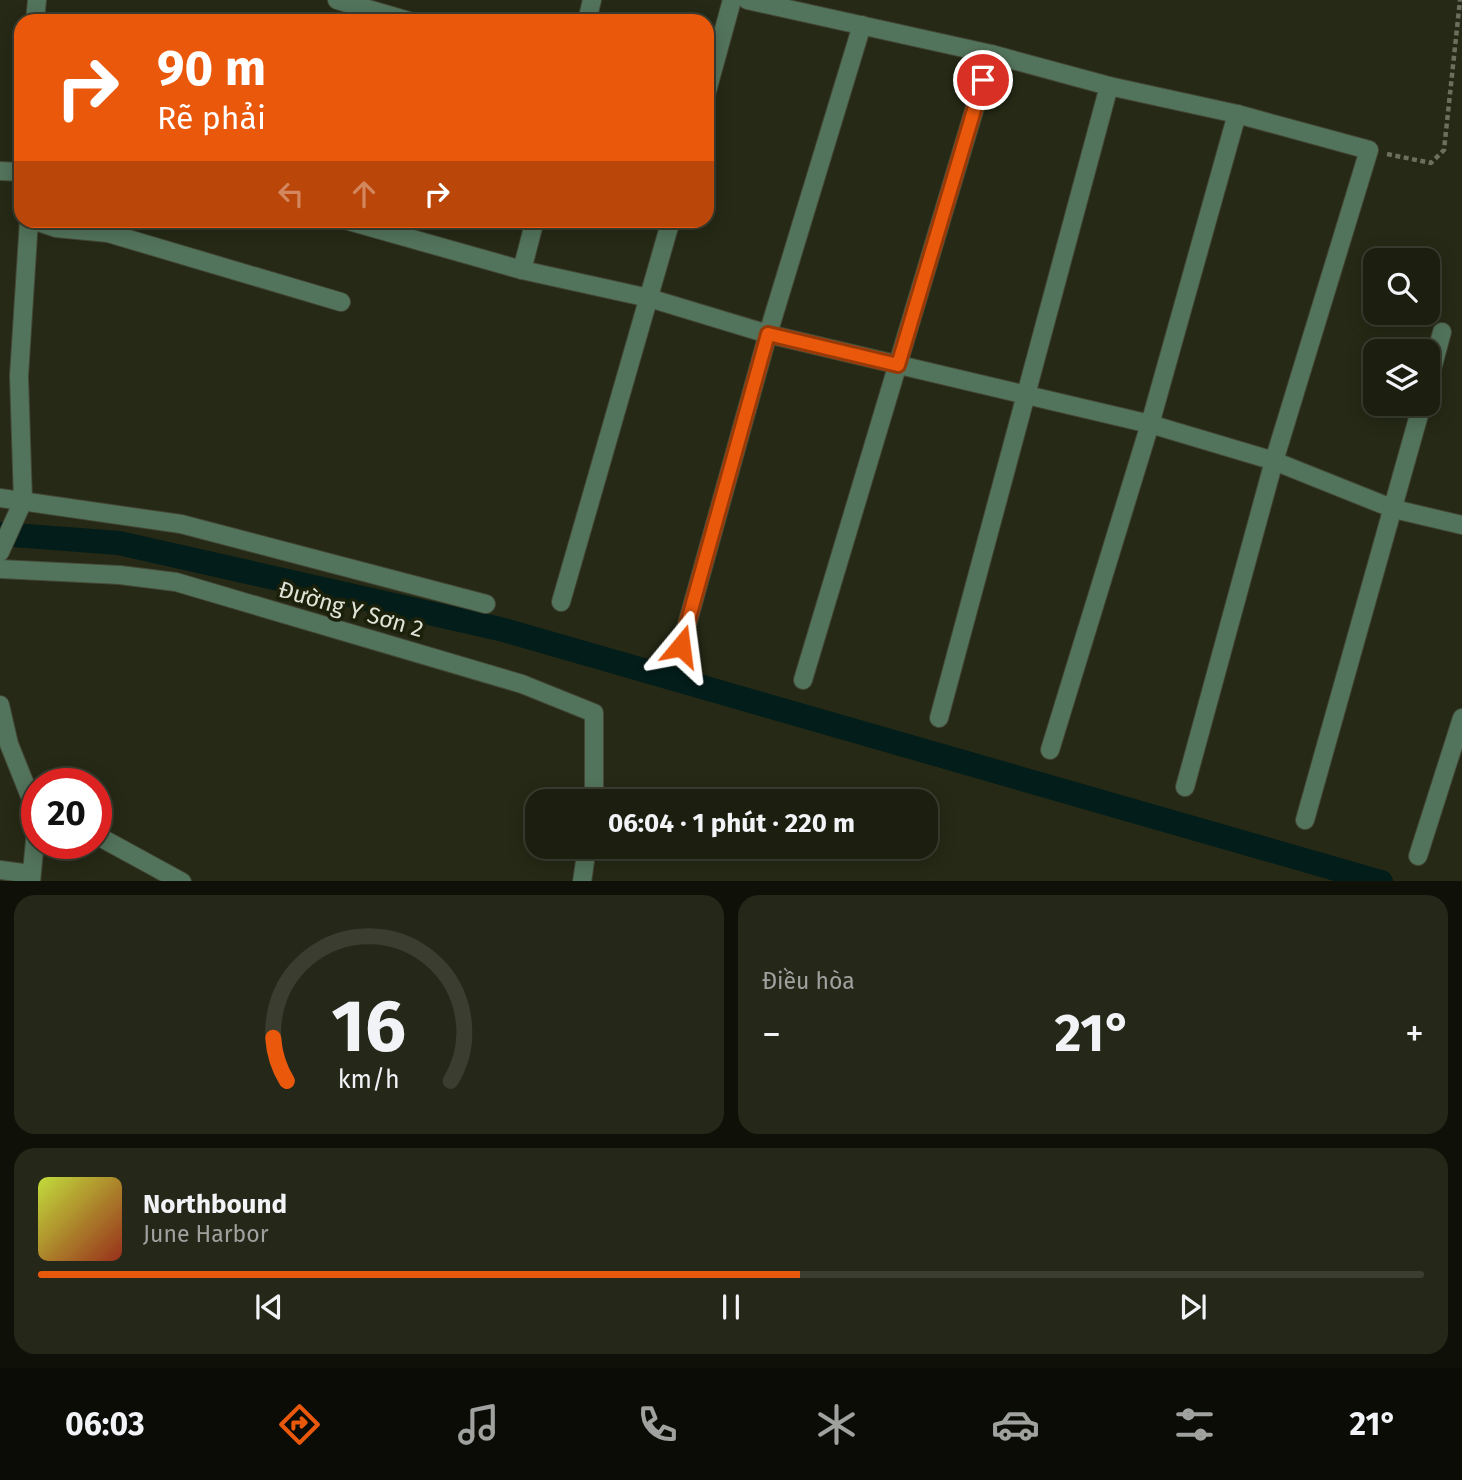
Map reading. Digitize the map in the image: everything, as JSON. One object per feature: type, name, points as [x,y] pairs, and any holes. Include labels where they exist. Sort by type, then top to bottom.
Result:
[{"type":"street","points":[[337,0],[385,14]]},
{"type":"street","points":[[714,66],[732,0]]},
{"type":"street","points":[[747,0],[990,54],[1109,86],[1237,114],[1369,150],[1274,461],[1185,787]]},
{"type":"street","points":[[681,646],[768,334],[862,25]]},
{"type":"street","points":[[803,680],[990,54]]},
{"type":"street","points":[[939,718],[1109,86]]},
{"type":"street","points":[[1050,750],[1150,424],[1237,114]]},
{"type":"street","points":[[0,552],[23,501],[19,376],[29,228]]},
{"type":"street","points":[[56,228],[108,233],[341,302]]},
{"type":"street","points":[[373,228],[522,270],[649,298],[768,334],[1150,424],[1274,461],[1394,509],[1462,525]]},
{"type":"street","points":[[522,270],[533,228]]},
{"type":"street","points":[[561,602],[669,228]]},
{"type":"street","points":[[1440,339],[1442,332]]},
{"type":"street","points":[[1305,820],[1419,416]]},
{"type":"street","points":[[0,498],[181,524],[486,604]]},
{"type":"street","name":"Đường Y Sơn 2","points":[[0,569],[120,575],[176,582],[522,684],[594,713],[594,789]]},
{"type":"street","points":[[0,705],[9,744],[21,774]]},
{"type":"street","points":[[1418,856],[1462,718]]},
{"type":"street","points":[[112,844],[182,881]]},
{"type":"street","points":[[0,870],[31,878],[33,859]]},
{"type":"street","points":[[582,881],[585,859]]},
{"type":"path","points":[[1369,150],[1431,163],[1444,150],[1460,0]]},
{"type":"waterway","points":[[0,534],[119,543],[500,629],[1378,881]]},
{"type":"route","points":[[681,646],[768,334],[898,365],[983,80]]}]
